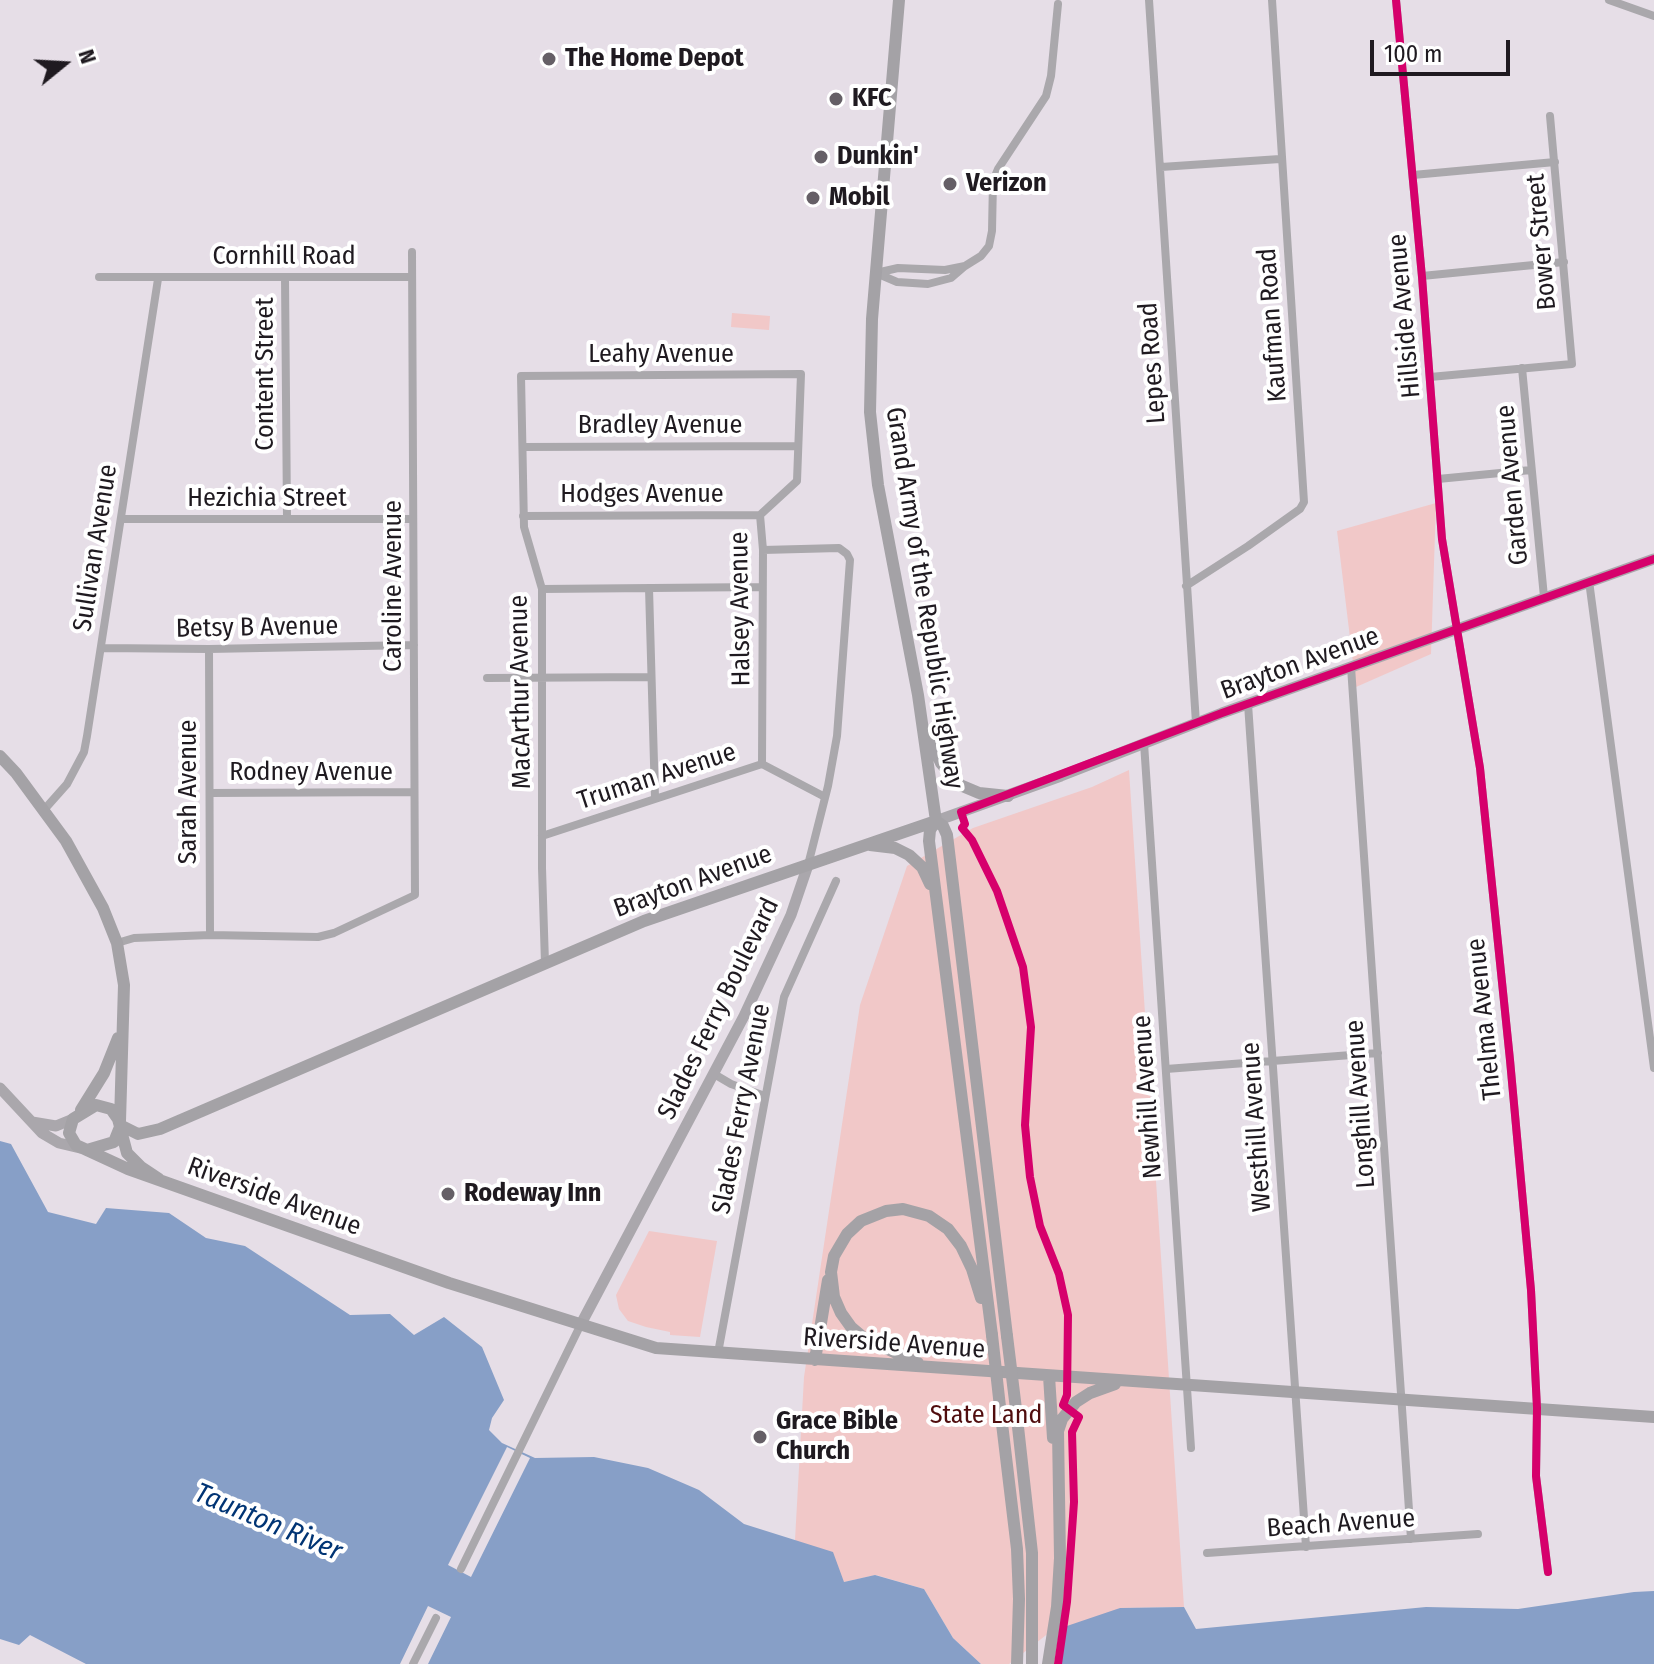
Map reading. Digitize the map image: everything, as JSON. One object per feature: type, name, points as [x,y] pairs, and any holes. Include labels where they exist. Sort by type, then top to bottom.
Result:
[{"type":"main road","name":"Grand Army of the Republic Highway","points":[[899,0],[870,351],[873,448],[936,821]]},
{"type":"main road","name":"Brayton Avenue","points":[[120,1125],[138,1134],[160,1129],[644,921],[1008,796],[1196,723],[1654,559]]},
{"type":"main road","points":[[921,720],[938,756],[955,781],[979,793],[1008,796]]},
{"type":"main road","points":[[0,756],[85,872],[117,943],[123,975],[123,1016],[120,1125],[114,1142],[94,1150],[82,1149],[70,1137],[69,1129],[109,1064],[123,1016]]},
{"type":"main road","points":[[1017,1664],[1017,1554],[929,841],[930,830],[936,821],[943,826],[948,839],[1016,1409],[1032,1553],[1032,1664]]},
{"type":"main road","points":[[867,844],[900,850],[914,858],[928,878],[937,905]]},
{"type":"main road","name":"Slades Ferry Boulevard","points":[[581,1324],[714,1074],[780,940],[808,865]]},
{"type":"main road","name":"Riverside Avenue","points":[[0,1088],[47,1137],[128,1169],[449,1283],[656,1348],[1654,1417]]},
{"type":"main road","points":[[30,1121],[56,1126],[96,1105],[114,1112],[120,1125]]},
{"type":"main road","name":"Riverside Avenue","points":[[120,1125],[127,1153],[159,1179]]},
{"type":"main road","points":[[815,1360],[832,1265],[838,1248],[847,1234],[869,1216],[895,1209],[929,1216],[948,1229],[965,1254],[992,1335]]},
{"type":"main road","points":[[832,1265],[834,1297],[851,1327],[872,1343],[928,1368]]},
{"type":"main road","points":[[1048,1664],[1057,1607],[1060,1551],[1049,1376]]},
{"type":"main road","points":[[1057,1473],[1058,1431],[1069,1409],[1084,1395],[1124,1382]]},
{"type":"street","name":"Lepes Road","points":[[1149,0],[1196,723]]},
{"type":"street","name":"Kaufman Road","points":[[1186,586],[1300,509],[1304,502],[1272,0]]},
{"type":"street","name":"Hillside Avenue","points":[[1396,0],[1422,276],[1442,539],[1455,629]]},
{"type":"street","points":[[1609,0],[1654,16]]},
{"type":"street","points":[[876,273],[897,282],[928,284],[951,278],[981,256],[989,246],[993,181],[1046,96],[1058,4]]},
{"type":"street","name":"Bower Street","points":[[1522,368],[1572,364],[1550,116]]},
{"type":"street","points":[[1161,167],[1280,159]]},
{"type":"street","points":[[1413,175],[1555,162]]},
{"type":"street","name":"Caroline Avenue","points":[[210,935],[318,937],[334,933],[415,895],[412,252]]},
{"type":"street","points":[[1422,276],[1564,262]]},
{"type":"street","points":[[876,273],[898,268],[945,270],[965,266]]},
{"type":"street","name":"Cornhill Road","points":[[99,277],[411,277]]},
{"type":"street","name":"Content Street","points":[[285,277],[287,518]]},
{"type":"street","name":"Sullivan Avenue","points":[[43,811],[67,784],[84,752],[158,279]]},
{"type":"street","points":[[1430,377],[1522,368]]},
{"type":"street","name":"Garden Avenue","points":[[1522,368],[1544,597]]},
{"type":"street","name":"Leahy Avenue","points":[[521,376],[801,374]]},
{"type":"street","name":"Halsey Avenue","points":[[762,764],[763,550],[760,515],[797,481],[801,374]]},
{"type":"street","name":"MacArthur Avenue","points":[[521,376],[523,516],[542,589],[545,963]]},
{"type":"street","name":"Bradley Avenue","points":[[523,447],[798,446]]},
{"type":"street","points":[[1438,479],[1531,470]]},
{"type":"street","name":"Hodges Avenue","points":[[523,516],[760,515]]},
{"type":"street","name":"Hezichia Street","points":[[121,519],[413,519]]},
{"type":"street","name":"Slades Ferry Boulevard","points":[[763,550],[837,548],[845,552],[850,563],[839,712],[825,797],[808,865]]},
{"type":"street","points":[[1589,581],[1654,1068]]},
{"type":"street","points":[[542,589],[762,587]]},
{"type":"street","points":[[649,588],[655,798]]},
{"type":"street","name":"Thelma Avenue","points":[[1455,629],[1480,768],[1531,1290],[1537,1408],[1536,1476],[1548,1572]]},
{"type":"street","name":"Betsy B Avenue","points":[[101,648],[414,645]]},
{"type":"street","name":"Sarah Avenue","points":[[209,649],[210,935]]},
{"type":"street","name":"Longhill Avenue","points":[[1351,667],[1411,1539]]},
{"type":"street","points":[[487,678],[651,677]]},
{"type":"street","name":"Westhill Avenue","points":[[1248,704],[1306,1547]]},
{"type":"street","name":"Newhill Avenue","points":[[1144,743],[1191,1448]]},
{"type":"street","name":"Truman Avenue","points":[[542,836],[762,764],[825,797]]},
{"type":"street","name":"Rodney Avenue","points":[[210,793],[413,792]]},
{"type":"street","name":"Slades Ferry Avenue","points":[[718,1353],[784,997],[836,881]]},
{"type":"street","points":[[117,943],[134,938],[210,935]]},
{"type":"street","points":[[1166,1069],[1378,1053]]},
{"type":"street","points":[[714,1074],[731,1084],[765,1096]]},
{"type":"street","points":[[461,1569],[581,1324]]},
{"type":"street","name":"Beach Avenue","points":[[1207,1553],[1478,1534]]},
{"type":"street","points":[[413,1664],[436,1618]]},
{"type":"green space","points":[[732,313],[770,316],[769,330],[731,327]]},
{"type":"green space","points":[[1436,503],[1431,654],[1356,687],[1337,531]]},
{"type":"green space","name":"State Land","points":[[1129,770],[1184,1607],[1120,1608],[1013,1664],[981,1664],[953,1638],[924,1589],[876,1575],[844,1582],[795,1540],[804,1377],[860,1005],[907,866],[973,828],[1092,787]]},
{"type":"green space","points":[[649,1231],[717,1241],[700,1337],[670,1335],[670,1332],[628,1321],[619,1309],[616,1295]]},
{"type":"water","name":"Taunton River","points":[[0,1141],[11,1144],[48,1212],[96,1224],[106,1208],[169,1213],[206,1238],[245,1246],[350,1315],[390,1314],[414,1335],[444,1317],[482,1347],[504,1400],[492,1418],[489,1430],[502,1443],[535,1458],[594,1457],[648,1468],[699,1490],[744,1524],[833,1552],[844,1582],[875,1575],[924,1589],[953,1638],[981,1664],[86,1664],[30,1635],[19,1645],[0,1639]]},
{"type":"water","points":[[1654,1591],[1654,1664],[1013,1664],[1061,1628],[1120,1608],[1184,1607],[1196,1629],[1426,1607],[1518,1609]]},
{"type":"pier","points":[[507,1447],[530,1458],[471,1577],[448,1565]]},
{"type":"pier","points":[[428,1606],[451,1617],[428,1664],[400,1664]]},
{"type":"pier","points":[[1067,1622],[1061,1664],[1009,1664],[1059,1625]]},
{"type":"cycle path","points":[[1396,0],[1442,539],[1480,768],[1510,1060],[1531,1290],[1537,1408],[1536,1476],[1548,1572]]},
{"type":"cycle path","points":[[1058,1664],[1067,1602],[1074,1502],[1072,1432],[1079,1417],[1063,1405],[1067,1395],[1068,1315],[1059,1274],[1040,1226],[1030,1177],[1025,1125],[1031,1027],[1023,967],[997,891],[972,840],[962,828],[965,824],[961,812],[1222,713],[1654,559]]},
{"type":"place","name":"The Home Depot","points":[[549,59]]},
{"type":"place","name":"KFC","points":[[836,99]]},
{"type":"place","name":"Dunkin'","points":[[821,157]]},
{"type":"place","name":"Verizon","points":[[950,184]]},
{"type":"place","name":"Mobil","points":[[813,198]]},
{"type":"place","name":"Rodeway Inn","points":[[448,1194]]},
{"type":"place","name":"Grace Bible Church","points":[[760,1437]]}]
